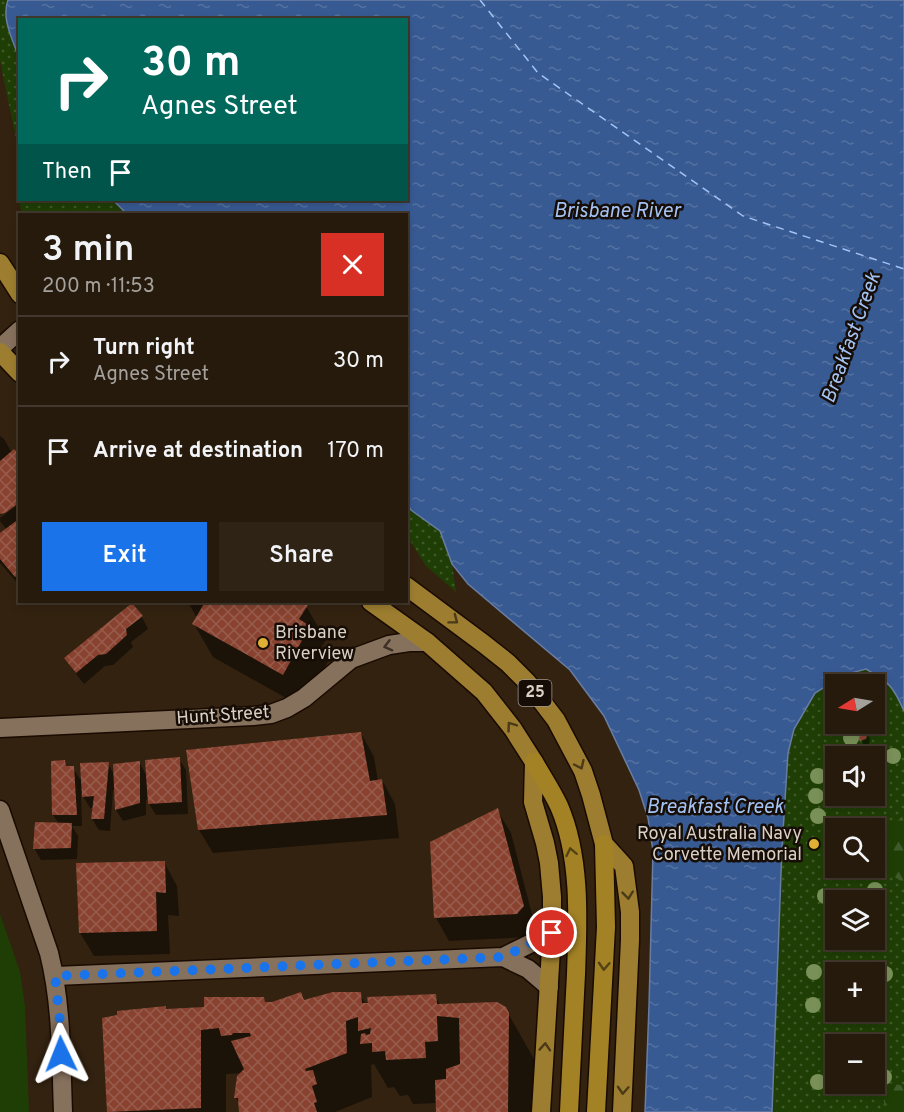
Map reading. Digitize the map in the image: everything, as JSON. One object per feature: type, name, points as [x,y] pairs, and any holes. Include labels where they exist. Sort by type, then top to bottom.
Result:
[{"type":"highway","points":[[0,263],[18,291]]},
{"type":"highway","points":[[0,350],[18,371]]},
{"type":"highway","name":"25","points":[[408,587],[508,663],[542,701],[556,720],[583,771],[604,844],[624,866],[630,912],[622,1112]]},
{"type":"highway","name":"25","points":[[372,603],[427,642],[484,692],[513,729],[534,762]]},
{"type":"highway","points":[[534,762],[533,802],[543,832],[551,874],[552,933],[541,1112]]},
{"type":"highway","points":[[534,762],[559,806],[576,878],[577,945],[569,1112]]},
{"type":"highway","points":[[596,1112],[606,927],[604,844]]},
{"type":"street","points":[[0,350],[18,332]]},
{"type":"street","name":"Hunt Street","points":[[0,728],[271,714],[304,698],[351,659],[389,645],[427,642]]},
{"type":"street","points":[[0,810],[55,976],[60,1022],[63,1112]]},
{"type":"street","points":[[55,976],[503,957],[552,933]]},
{"type":"street","points":[[503,957],[528,969],[549,987]]},
{"type":"green space","points":[[0,0],[8,0],[5,8],[6,18],[18,55],[18,172],[17,143],[0,61]]},
{"type":"green space","points":[[19,201],[114,201],[126,213],[22,213]]},
{"type":"green space","points":[[408,506],[440,531],[452,564],[456,592],[426,566],[408,538]]},
{"type":"green space","points":[[866,669],[874,674],[848,674]]},
{"type":"green space","points":[[885,682],[897,696],[904,711],[904,1112],[772,1112],[782,847],[788,753],[794,729],[815,693],[825,687],[825,734],[885,734]]},
{"type":"green space","points":[[904,814],[904,881],[902,882],[885,870],[885,833]]},
{"type":"green space","points":[[0,914],[20,972],[25,1006],[29,1112],[0,1112]]},
{"type":"green space","points":[[891,1083],[904,1086],[904,1112],[886,1112],[883,1106]]},
{"type":"water","name":"Brisbane River","points":[[8,0],[904,0],[904,711],[897,696],[885,682],[885,674],[874,674],[866,669],[848,674],[825,674],[825,687],[815,693],[794,729],[788,753],[782,847],[772,1112],[645,1112],[653,851],[648,818],[639,790],[604,716],[570,670],[468,584],[452,564],[440,531],[411,510],[408,505],[408,213],[126,213],[114,201],[408,201],[408,18],[18,18],[18,55],[6,15]]},
{"type":"building","points":[[14,449],[18,453],[18,503],[0,514],[0,461]]},
{"type":"building","points":[[18,520],[18,575],[15,577],[0,559],[0,533]]},
{"type":"building","points":[[132,603],[143,616],[126,629],[127,635],[106,654],[98,655],[76,673],[64,658]]},
{"type":"building","name":"Brisbane Riverview","points":[[204,603],[303,603],[308,605],[299,619],[310,626],[283,675],[192,624]]},
{"type":"building","points":[[361,732],[370,781],[382,779],[387,815],[198,830],[186,750]]},
{"type":"building","points":[[856,734],[868,734],[866,739],[860,741]]},
{"type":"building","points":[[180,757],[182,802],[148,804],[145,760]]},
{"type":"building","points":[[65,760],[66,766],[74,766],[77,815],[52,815],[51,761]]},
{"type":"building","points":[[140,761],[140,803],[115,810],[113,764]]},
{"type":"building","points":[[109,762],[104,819],[91,819],[94,796],[82,797],[80,763]]},
{"type":"building","points":[[498,808],[524,906],[517,914],[434,918],[430,842]]},
{"type":"building","points":[[35,822],[72,823],[71,848],[33,849]]},
{"type":"building","points":[[165,861],[166,893],[156,892],[157,931],[79,933],[76,863]]},
{"type":"building","points":[[301,992],[304,1000],[333,992],[361,992],[362,1003],[368,1003],[367,997],[436,994],[437,1004],[497,1002],[506,1007],[509,1013],[508,1112],[436,1112],[435,1080],[446,1079],[446,1069],[460,1064],[459,1018],[437,1016],[438,1041],[425,1042],[426,1058],[386,1060],[385,1051],[372,1052],[372,1043],[360,1044],[361,1034],[370,1034],[371,1028],[358,1031],[358,1017],[346,1021],[347,1053],[305,1069],[306,1071],[313,1070],[317,1084],[312,1086],[317,1102],[314,1103],[317,1112],[239,1112],[238,1098],[234,1098],[237,1076],[244,1069],[231,1041],[251,1036],[250,1033],[233,1033],[221,1036],[219,1028],[201,1030],[201,1108],[107,1112],[102,1018],[117,1015],[117,1011],[166,1006],[166,1009],[204,1007],[204,997],[264,997],[265,1002],[272,1002]]},
{"type":"ferry route","points":[[480,0],[538,73],[743,216],[904,269]]},
{"type":"place","name":"Brisbane Riverview","points":[[263,643]]},
{"type":"place","name":"Royal Australia Navy Corvette Memorial","points":[[814,844]]},
{"type":"route","points":[[61,1054],[55,976],[503,957],[552,933]]},
{"type":"water label","name":"Breakfast Creek","points":[[852,338]]},
{"type":"water label","name":"Breakfast Creek","points":[[715,808]]}]
